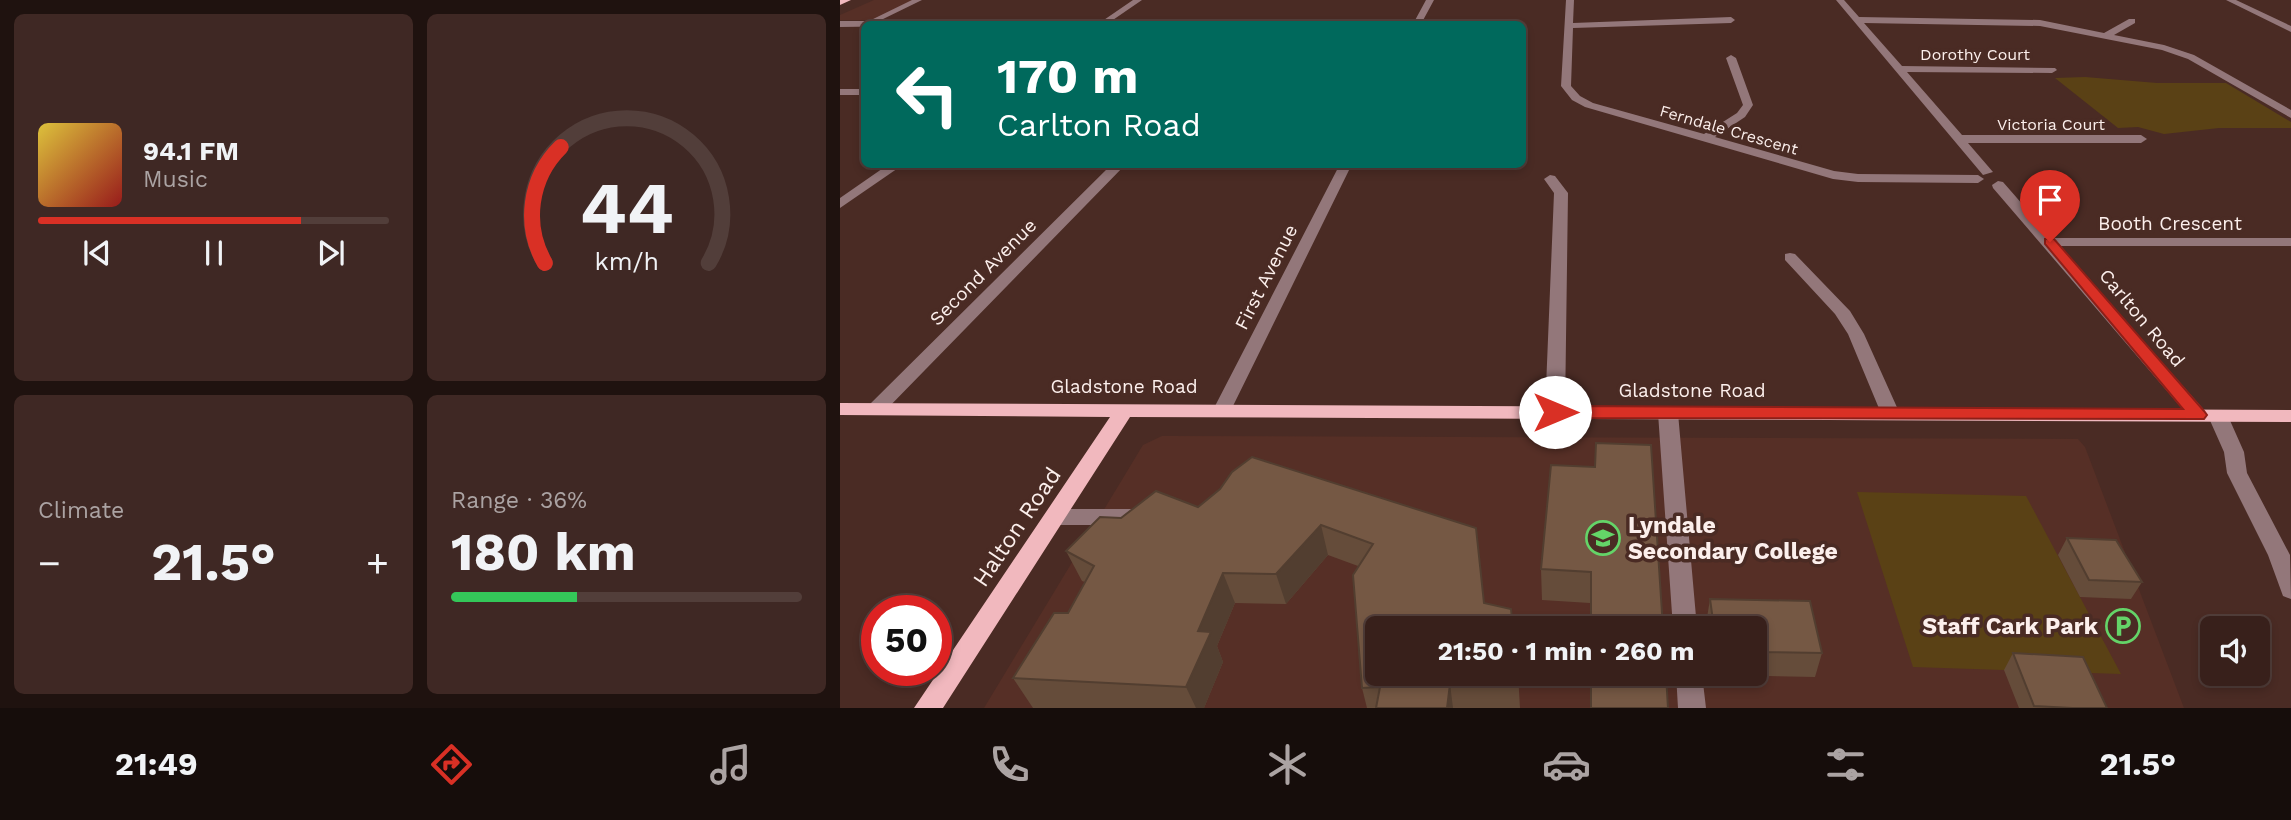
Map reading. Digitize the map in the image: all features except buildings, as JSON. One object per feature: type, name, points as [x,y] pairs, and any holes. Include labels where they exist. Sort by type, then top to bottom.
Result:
[{"type":"main road","points":[[840,3],[847,0]]},
{"type":"main road","name":"Gladstone Road","points":[[840,409],[1223,408],[2291,416]]},
{"type":"main road","name":"Halton Road","points":[[928,708],[1057,517],[1125,409]]},
{"type":"street","points":[[872,21],[918,0]]},
{"type":"street","points":[[1106,21],[1138,0]]},
{"type":"street","points":[[1419,21],[1430,0]]},
{"type":"street","name":"Ferndale Crescent","points":[[1570,0],[1566,86],[1576,98],[1598,109],[1833,175],[1858,178],[1982,175],[1998,185]]},
{"type":"street","points":[[1840,0],[1960,139],[1982,175]]},
{"type":"street","points":[[2230,0],[2291,29]]},
{"type":"street","points":[[2269,18],[2291,18]]},
{"type":"street","points":[[1569,26],[1731,20]]},
{"type":"street","points":[[1857,20],[2019,21],[2106,36],[2191,57],[2291,115]]},
{"type":"street","points":[[2106,36],[2132,21]]},
{"type":"street","points":[[840,24],[861,24]]},
{"type":"street","points":[[1705,139],[1741,116],[1748,105],[1731,58]]},
{"type":"street","name":"Dorothy Court","points":[[1899,69],[2052,70]]},
{"type":"street","points":[[840,92],[861,92]]},
{"type":"street","points":[[2263,99],[2291,99]]},
{"type":"street","name":"Victoria Court","points":[[1960,139],[2141,139]]},
{"type":"street","points":[[840,204],[892,168]]},
{"type":"street","name":"Second Avenue","points":[[876,409],[1116,168]]},
{"type":"street","name":"First Avenue","points":[[1223,408],[1344,168]]},
{"type":"street","points":[[1550,179],[1562,193],[1555,412]]},
{"type":"street","name":"Carlton Road","points":[[1998,185],[2208,415],[2234,452],[2237,473],[2279,555],[2291,589]]},
{"type":"street","name":"Booth Crescent","points":[[2050,242],[2291,242]]},
{"type":"street","points":[[1790,257],[1842,311],[1856,334],[1890,414]]},
{"type":"street","points":[[1668,413],[1684,616]]},
{"type":"street","points":[[1057,517],[1135,517]]},
{"type":"street","points":[[1690,686],[1692,708]]},
{"type":"shaded area","points":[[874,0],[916,0],[872,20],[840,20],[840,15]]},
{"type":"shaded area","points":[[2085,77],[2157,83],[2226,83],[2291,122],[2291,128],[2219,128],[2164,134],[2138,127],[2118,128],[2055,78]]},
{"type":"shaded area","name":"Lyndale Secondary College","points":[[1162,436],[2078,439],[2085,447],[2184,708],[984,708],[1143,445]]},
{"type":"shaded area","points":[[1857,492],[2026,496],[2121,674],[1913,667]]},
{"type":"place","name":"Lyndale Secondary College","points":[[1603,538]]},
{"type":"place","name":"Staff Cark Park","points":[[2123,626]]},
{"type":"route","points":[[1555,412],[2198,415],[2050,242]]}]
